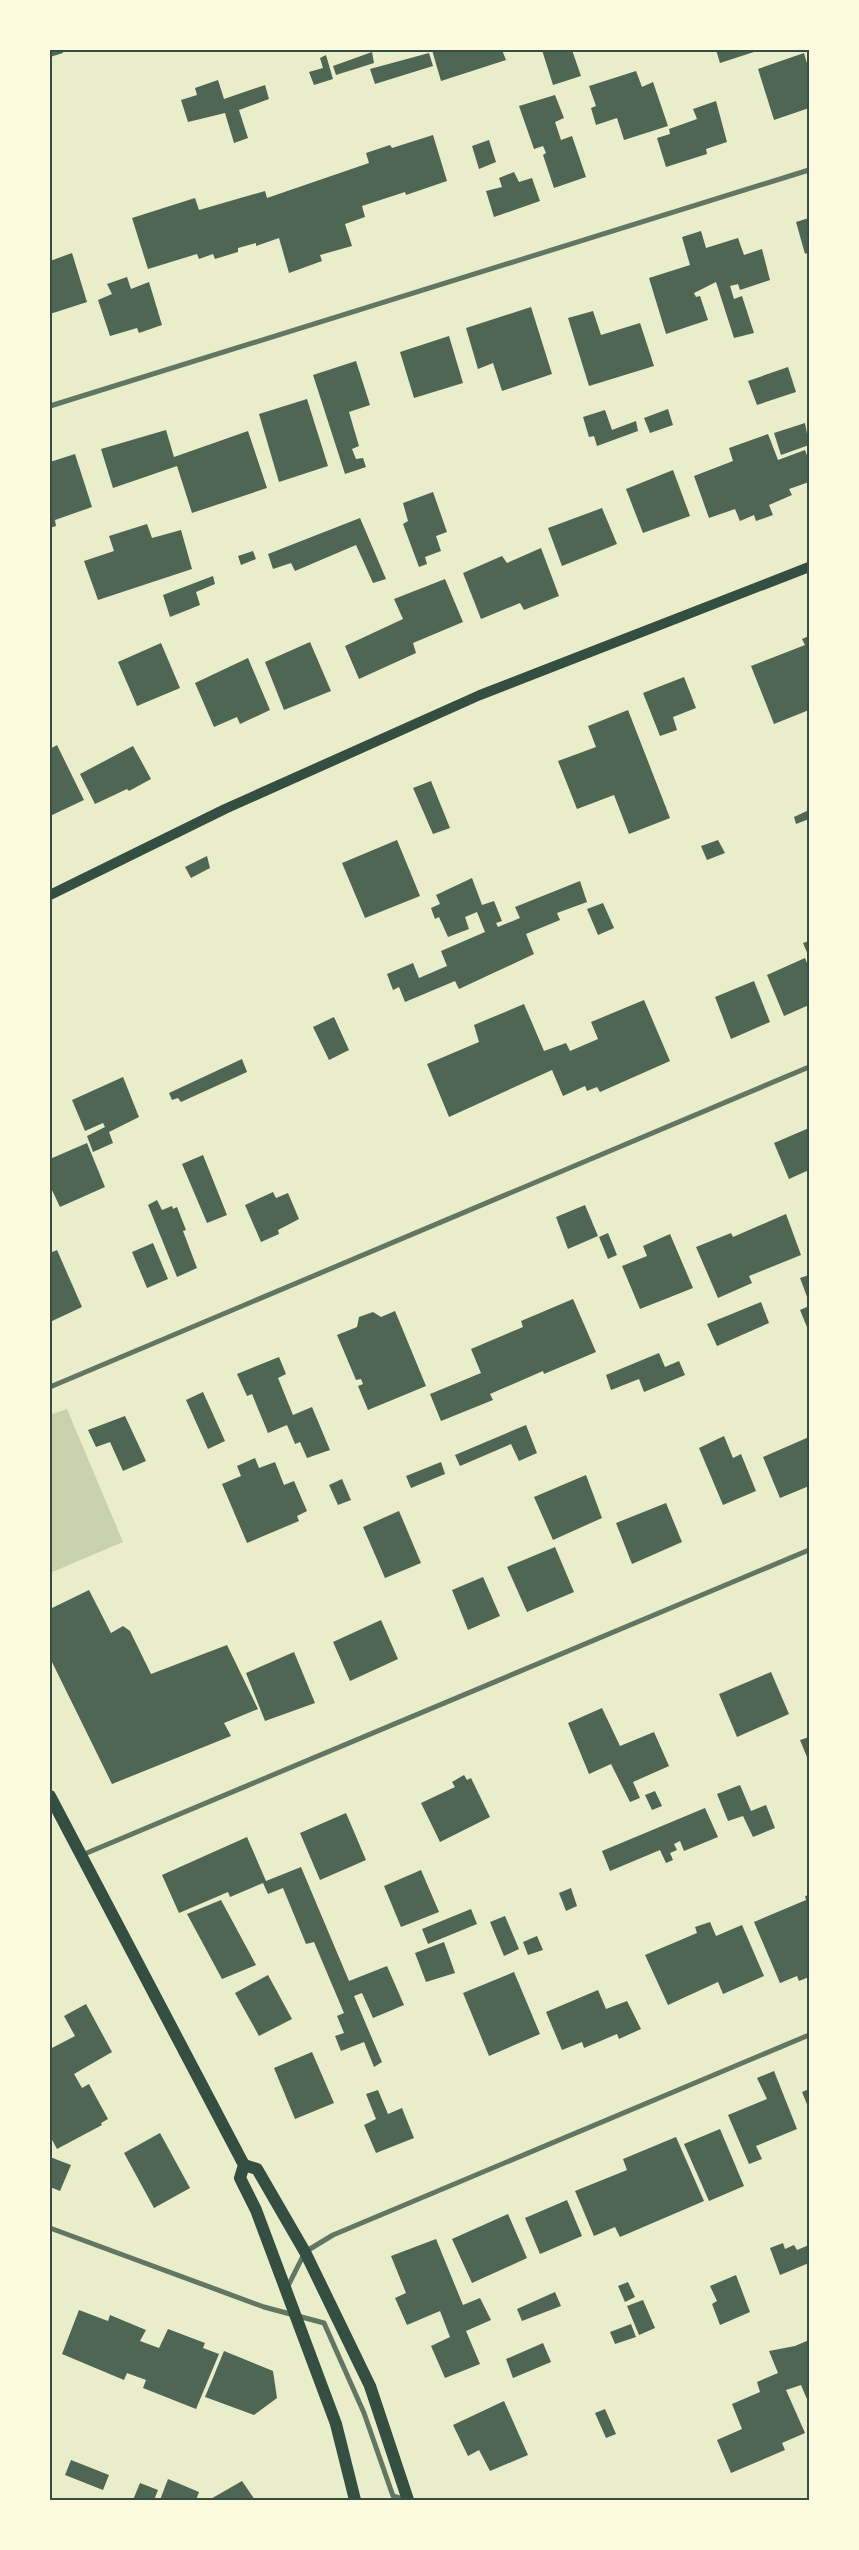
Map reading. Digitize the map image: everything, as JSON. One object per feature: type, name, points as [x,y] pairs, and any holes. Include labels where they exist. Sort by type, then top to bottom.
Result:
[{"type":"main road","points":[[50,896],[225,809],[480,695],[809,567]]},
{"type":"main road","points":[[50,1796],[244,2165],[240,2178],[256,2210],[336,2424],[355,2500]]},
{"type":"main road","points":[[244,2165],[257,2169],[305,2252],[370,2386],[407,2500]]},
{"type":"street","points":[[50,406],[809,170]]},
{"type":"street","points":[[50,1387],[809,1068]]},
{"type":"street","points":[[82,1855],[809,1550]]},
{"type":"street","points":[[286,2291],[305,2252],[333,2235],[809,2035]]},
{"type":"street","points":[[50,2228],[107,2251],[297,2318],[324,2323],[364,2413],[393,2496],[407,2500]]},
{"type":"green space","points":[[67,1409],[123,1542],[50,1573],[50,1415]]},
{"type":"building","points":[[50,50],[62,50],[63,53],[50,57]]},
{"type":"building","points":[[432,50],[502,50],[506,60],[441,81]]},
{"type":"building","points":[[542,50],[572,50],[581,76],[553,85]]},
{"type":"building","points":[[716,50],[760,50],[720,63]]},
{"type":"building","points":[[372,52],[374,63],[336,75],[333,66]]},
{"type":"building","points":[[429,53],[433,66],[375,84],[370,69]]},
{"type":"building","points":[[804,53],[809,70],[809,108],[774,120],[758,69]]},
{"type":"building","points":[[326,55],[333,79],[314,85],[309,72],[323,68],[320,58]]},
{"type":"building","points":[[636,71],[642,87],[653,82],[668,126],[624,140],[617,118],[596,125],[591,108],[596,106],[589,86]]},
{"type":"building","points":[[218,80],[224,99],[265,85],[269,99],[239,110],[248,138],[234,143],[225,113],[188,122],[181,100],[197,95],[195,88]]},
{"type":"building","points":[[555,95],[564,118],[555,122],[561,140],[572,136],[586,177],[554,188],[543,155],[546,153],[543,146],[534,149],[519,106]]},
{"type":"building","points":[[716,101],[727,142],[706,149],[707,154],[666,167],[657,138],[670,134],[669,129],[697,119],[693,109]]},
{"type":"building","points":[[433,135],[447,181],[406,195],[405,192],[362,206],[365,217],[345,224],[352,246],[320,255],[322,261],[289,273],[279,238],[256,246],[256,243],[238,248],[238,252],[215,259],[213,254],[199,259],[197,254],[148,269],[132,218],[195,198],[199,210],[265,191],[267,198],[369,163],[366,153],[390,145],[392,148]]},
{"type":"building","points":[[489,140],[496,162],[479,169],[472,146]]},
{"type":"building","points":[[514,172],[519,182],[532,178],[540,201],[494,217],[486,191],[502,187],[499,178]]},
{"type":"building","points":[[809,218],[809,252],[805,254],[796,222]]},
{"type":"building","points":[[701,231],[706,248],[738,238],[744,255],[762,249],[770,280],[740,290],[738,284],[730,286],[734,299],[742,296],[754,333],[734,338],[716,282],[694,293],[696,297],[700,296],[708,320],[666,334],[649,278],[690,265],[682,237]]},
{"type":"building","points":[[72,253],[87,302],[50,314],[50,261]]},
{"type":"building","points":[[127,277],[131,289],[149,282],[162,325],[139,333],[137,328],[110,336],[98,300],[112,294],[107,284]]},
{"type":"building","points":[[531,307],[552,374],[502,391],[493,363],[478,369],[466,328]]},
{"type":"building","points":[[593,311],[601,335],[640,323],[654,366],[589,386],[568,318]]},
{"type":"building","points":[[449,336],[463,383],[414,398],[400,352]]},
{"type":"building","points":[[356,361],[370,405],[349,412],[359,446],[352,449],[356,459],[363,458],[366,467],[345,474],[313,375]]},
{"type":"building","points":[[788,367],[796,392],[757,405],[748,381]]},
{"type":"building","points":[[307,399],[328,466],[279,482],[259,414]]},
{"type":"building","points":[[668,409],[673,425],[650,433],[644,418]]},
{"type":"building","points":[[605,410],[612,430],[636,421],[638,431],[597,446],[594,436],[589,437],[583,417]]},
{"type":"building","points":[[805,423],[809,445],[781,455],[774,433]]},
{"type":"building","points":[[166,430],[174,457],[248,431],[267,488],[192,513],[177,466],[113,488],[101,449]]},
{"type":"building","points":[[768,434],[778,460],[805,450],[809,461],[809,482],[789,489],[792,495],[769,505],[773,515],[756,521],[754,515],[740,521],[735,509],[709,518],[694,476],[733,461],[729,448]]},
{"type":"building","points":[[75,454],[92,507],[55,520],[56,526],[50,528],[50,462]]},
{"type":"building","points":[[673,470],[690,516],[643,533],[626,489]]},
{"type":"building","points":[[433,492],[447,532],[436,536],[441,551],[425,557],[427,564],[419,567],[403,524],[408,521],[403,503]]},
{"type":"building","points":[[602,508],[617,544],[562,566],[548,528]]},
{"type":"building","points":[[360,518],[386,579],[373,583],[356,545],[295,571],[291,563],[273,569],[268,554]]},
{"type":"building","points":[[147,524],[152,538],[181,530],[192,569],[98,600],[84,561],[114,551],[109,536]]},
{"type":"building","points":[[541,548],[559,596],[524,610],[520,603],[481,619],[463,573],[502,556],[507,563]]},
{"type":"building","points":[[253,551],[256,559],[241,565],[238,556]]},
{"type":"building","points":[[213,576],[215,584],[196,592],[200,605],[170,617],[163,595]]},
{"type":"building","points":[[445,579],[463,622],[413,643],[416,653],[359,679],[345,646],[403,619],[394,599]]},
{"type":"building","points":[[809,636],[809,710],[774,724],[751,666],[805,645],[802,639]]},
{"type":"building","points":[[310,642],[331,691],[284,710],[265,662]]},
{"type":"building","points":[[161,643],[180,688],[137,706],[118,662]]},
{"type":"building","points":[[248,658],[270,710],[240,724],[237,717],[214,727],[195,683]]},
{"type":"building","points":[[684,677],[696,708],[673,717],[677,730],[660,736],[643,693]]},
{"type":"building","points":[[628,710],[670,818],[629,834],[614,795],[577,809],[558,761],[596,747],[588,726]]},
{"type":"building","points":[[57,745],[84,800],[50,816],[50,749]]},
{"type":"building","points":[[133,746],[151,779],[129,791],[127,789],[95,804],[80,774]]},
{"type":"building","points":[[431,781],[450,828],[433,834],[413,788]]},
{"type":"building","points":[[809,810],[809,819],[796,824],[794,817]]},
{"type":"building","points":[[397,840],[420,896],[365,918],[342,863]]},
{"type":"building","points":[[718,840],[725,853],[707,860],[701,846]]},
{"type":"building","points":[[207,856],[210,868],[191,878],[185,867]]},
{"type":"building","points":[[472,878],[482,905],[494,901],[502,921],[496,923],[498,927],[520,918],[515,907],[580,881],[587,902],[557,913],[560,920],[526,934],[534,954],[459,989],[455,981],[405,1002],[399,987],[393,990],[387,974],[413,963],[419,978],[447,966],[441,951],[485,932],[477,912],[465,917],[469,929],[448,937],[439,917],[435,919],[431,908],[440,904],[436,895]]},
{"type":"building","points":[[603,903],[614,928],[598,935],[587,909]]},
{"type":"building","points":[[809,941],[809,957],[803,943]]},
{"type":"building","points":[[805,958],[809,968],[809,1005],[784,1016],[767,975]]},
{"type":"building","points":[[754,981],[770,1022],[731,1039],[715,997]]},
{"type":"building","points":[[644,1000],[670,1061],[600,1092],[597,1087],[587,1091],[585,1086],[563,1096],[552,1070],[449,1117],[427,1064],[479,1042],[474,1025],[524,1004],[544,1051],[566,1043],[570,1051],[598,1039],[591,1022]]},
{"type":"building","points":[[334,1017],[349,1050],[329,1060],[313,1027]]},
{"type":"building","points":[[242,1059],[247,1072],[181,1102],[178,1098],[172,1100],[169,1093]]},
{"type":"building","points":[[123,1077],[139,1117],[109,1132],[113,1143],[93,1152],[87,1136],[105,1127],[103,1123],[85,1131],[72,1100]]},
{"type":"building","points":[[809,1128],[809,1170],[789,1179],[774,1143]]},
{"type":"building","points":[[87,1143],[105,1187],[60,1207],[50,1186],[50,1159]]},
{"type":"building","points":[[203,1155],[227,1215],[207,1223],[182,1164]]},
{"type":"building","points":[[273,1192],[276,1198],[288,1193],[299,1219],[278,1230],[279,1234],[261,1242],[245,1205]]},
{"type":"building","points":[[157,1200],[162,1210],[172,1206],[173,1209],[177,1207],[186,1230],[183,1231],[197,1268],[177,1277],[148,1205]]},
{"type":"building","points":[[585,1205],[598,1236],[568,1249],[556,1217]]},
{"type":"building","points":[[786,1214],[801,1255],[749,1276],[752,1283],[718,1298],[696,1247],[731,1233],[733,1237]]},
{"type":"building","points":[[608,1233],[617,1255],[608,1259],[599,1237]]},
{"type":"building","points":[[670,1234],[693,1288],[640,1309],[622,1266],[647,1256],[643,1246]]},
{"type":"building","points":[[153,1243],[168,1279],[147,1288],[132,1252]]},
{"type":"building","points":[[57,1250],[82,1307],[50,1322],[50,1253]]},
{"type":"building","points":[[809,1275],[809,1302],[800,1278]]},
{"type":"building","points":[[573,1299],[596,1352],[544,1374],[543,1371],[490,1394],[493,1400],[441,1421],[430,1394],[481,1373],[471,1349],[523,1327],[521,1321]]},
{"type":"building","points":[[761,1302],[769,1323],[717,1346],[707,1324]]},
{"type":"building","points":[[809,1306],[809,1326],[807,1327],[800,1310]]},
{"type":"building","points":[[395,1311],[426,1386],[368,1410],[358,1386],[363,1384],[361,1379],[356,1380],[337,1335],[357,1327],[359,1317],[373,1312],[381,1317]]},
{"type":"building","points":[[659,1353],[665,1367],[679,1361],[685,1375],[644,1392],[639,1379],[611,1390],[606,1375]]},
{"type":"building","points":[[279,1357],[286,1374],[278,1378],[293,1415],[312,1407],[330,1450],[307,1458],[300,1442],[295,1444],[287,1425],[268,1433],[252,1394],[247,1396],[237,1374]]},
{"type":"building","points":[[203,1392],[225,1441],[208,1449],[186,1400]]},
{"type":"building","points":[[125,1416],[146,1461],[123,1471],[110,1442],[96,1447],[88,1430]]},
{"type":"building","points":[[526,1425],[537,1453],[519,1461],[511,1444],[460,1466],[455,1455]]},
{"type":"building","points":[[724,1436],[733,1458],[741,1454],[756,1491],[723,1505],[699,1448]]},
{"type":"building","points":[[809,1437],[809,1486],[780,1498],[763,1457]]},
{"type":"building","points":[[255,1458],[259,1468],[275,1462],[284,1485],[294,1481],[307,1511],[297,1516],[299,1521],[247,1543],[222,1484],[241,1476],[237,1466]]},
{"type":"building","points":[[441,1462],[445,1474],[411,1488],[406,1476]]},
{"type":"building","points":[[586,1475],[602,1518],[553,1540],[534,1497]]},
{"type":"building","points":[[342,1479],[351,1500],[338,1505],[329,1485]]},
{"type":"building","points":[[666,1503],[682,1542],[632,1564],[616,1523]]},
{"type":"building","points":[[399,1511],[421,1563],[385,1578],[363,1527]]},
{"type":"building","points":[[555,1547],[574,1592],[527,1612],[507,1567]]},
{"type":"building","points":[[483,1577],[500,1616],[468,1630],[452,1590]]},
{"type":"building","points":[[89,1590],[111,1633],[123,1626],[130,1631],[151,1674],[227,1645],[258,1709],[224,1723],[231,1736],[112,1784],[50,1658],[50,1609]]},
{"type":"building","points":[[381,1620],[398,1659],[350,1681],[333,1642]]},
{"type":"building","points":[[294,1652],[315,1703],[265,1721],[246,1673]]},
{"type":"building","points":[[771,1672],[789,1714],[737,1737],[719,1694]]},
{"type":"building","points":[[602,1708],[620,1746],[654,1732],[669,1766],[633,1782],[640,1798],[630,1802],[611,1764],[589,1774],[568,1723]]},
{"type":"building","points":[[809,1737],[809,1762],[800,1740]]},
{"type":"building","points":[[464,1775],[467,1780],[471,1778],[490,1817],[440,1842],[421,1803],[455,1787],[452,1782]]},
{"type":"building","points":[[740,1785],[751,1811],[766,1805],[775,1828],[753,1837],[743,1816],[728,1821],[717,1794]]},
{"type":"building","points":[[655,1791],[662,1806],[652,1810],[645,1795]]},
{"type":"building","points":[[705,1808],[718,1837],[684,1851],[680,1841],[674,1844],[677,1850],[670,1853],[673,1860],[666,1863],[660,1850],[610,1871],[602,1851]]},
{"type":"building","points":[[346,1813],[366,1860],[320,1880],[300,1833]]},
{"type":"building","points":[[247,1837],[266,1881],[301,1867],[349,1981],[387,1966],[404,2005],[373,2018],[362,1993],[354,1996],[382,2062],[374,2067],[364,2042],[341,2051],[335,2036],[344,2033],[337,2016],[344,2013],[314,1942],[306,1944],[283,1888],[268,1894],[263,1883],[230,1897],[228,1892],[179,1913],[162,1875]]},
{"type":"building","points":[[421,1870],[439,1912],[401,1927],[384,1886]]},
{"type":"building","points":[[571,1888],[577,1906],[566,1911],[559,1893]]},
{"type":"building","points":[[809,1895],[809,1977],[799,1981],[797,1976],[780,1983],[754,1922],[806,1900],[805,1896]]},
{"type":"building","points":[[221,1900],[256,1965],[222,1979],[187,1914]]},
{"type":"building","points":[[471,1909],[477,1924],[428,1944],[422,1929]]},
{"type":"building","points":[[505,1916],[519,1949],[504,1956],[490,1922]]},
{"type":"building","points":[[710,1922],[716,1936],[742,1925],[764,1976],[723,1994],[718,1982],[668,2005],[645,1955],[697,1933],[695,1927]]},
{"type":"building","points":[[537,1936],[543,1950],[528,1955],[523,1942]]},
{"type":"building","points":[[444,1942],[455,1973],[426,1982],[415,1953]]},
{"type":"building","points":[[514,1972],[540,2034],[489,2056],[463,1993]]},
{"type":"building","points":[[268,1975],[292,2019],[259,2036],[235,1993]]},
{"type":"building","points":[[598,1990],[606,2009],[627,2001],[641,2029],[619,2039],[617,2034],[584,2048],[582,2042],[562,2050],[546,2012]]},
{"type":"building","points":[[86,2004],[112,2052],[74,2074],[82,2088],[89,2084],[108,2119],[101,2123],[102,2125],[57,2149],[50,2136],[50,2049],[75,2036],[64,2016]]},
{"type":"building","points":[[312,2052],[334,2103],[295,2119],[274,2068]]},
{"type":"building","points":[[774,2071],[797,2129],[756,2146],[762,2159],[749,2164],[728,2115],[767,2099],[757,2078]]},
{"type":"building","points":[[809,2089],[809,2109],[802,2092]]},
{"type":"building","points":[[378,2090],[388,2114],[402,2108],[414,2138],[376,2153],[364,2125],[376,2119],[366,2094]]},
{"type":"building","points":[[720,2129],[744,2186],[709,2201],[684,2144]]},
{"type":"building","points":[[160,2133],[190,2188],[154,2208],[124,2153]]},
{"type":"building","points":[[676,2137],[704,2201],[620,2237],[615,2227],[594,2236],[575,2191],[627,2170],[623,2159]]},
{"type":"building","points":[[50,2157],[71,2165],[60,2191],[50,2187]]},
{"type":"building","points":[[567,2200],[582,2236],[540,2254],[525,2218]]},
{"type":"building","points":[[508,2214],[527,2258],[472,2283],[452,2239]]},
{"type":"building","points":[[436,2239],[463,2305],[480,2298],[491,2320],[466,2331],[480,2364],[445,2378],[431,2346],[450,2337],[440,2311],[407,2325],[395,2298],[406,2293],[391,2256]]},
{"type":"building","points":[[783,2243],[785,2249],[794,2245],[797,2250],[809,2245],[809,2263],[780,2275],[770,2248]]},
{"type":"building","points":[[736,2275],[750,2312],[720,2325],[712,2304],[717,2301],[710,2286]]},
{"type":"building","points":[[628,2282],[635,2297],[625,2302],[618,2286]]},
{"type":"building","points":[[555,2292],[561,2306],[522,2321],[517,2309]]},
{"type":"building","points":[[643,2300],[655,2328],[639,2335],[627,2306]]},
{"type":"building","points":[[79,2310],[108,2321],[110,2315],[146,2330],[140,2341],[159,2348],[168,2329],[205,2343],[203,2348],[219,2354],[196,2409],[143,2388],[146,2380],[127,2373],[124,2380],[62,2354]]},
{"type":"building","points":[[631,2324],[636,2337],[615,2344],[610,2332]]},
{"type":"building","points":[[809,2340],[809,2404],[801,2385],[786,2390],[805,2433],[782,2443],[785,2450],[731,2473],[717,2440],[742,2429],[732,2404],[760,2392],[757,2382],[778,2373],[769,2351],[795,2346]]},
{"type":"building","points":[[543,2343],[551,2362],[513,2378],[506,2359]]},
{"type":"building","points":[[224,2351],[273,2371],[277,2398],[254,2415],[205,2397]]},
{"type":"building","points":[[504,2401],[528,2455],[490,2471],[479,2450],[468,2456],[453,2425]]},
{"type":"building","points":[[605,2409],[616,2434],[606,2438],[595,2413]]},
{"type":"building","points":[[71,2460],[109,2475],[103,2490],[65,2475]]},
{"type":"building","points":[[168,2479],[199,2492],[196,2500],[160,2500]]},
{"type":"building","points":[[242,2481],[255,2500],[209,2500]]},
{"type":"building","points":[[140,2483],[158,2490],[154,2500],[133,2500]]}]
